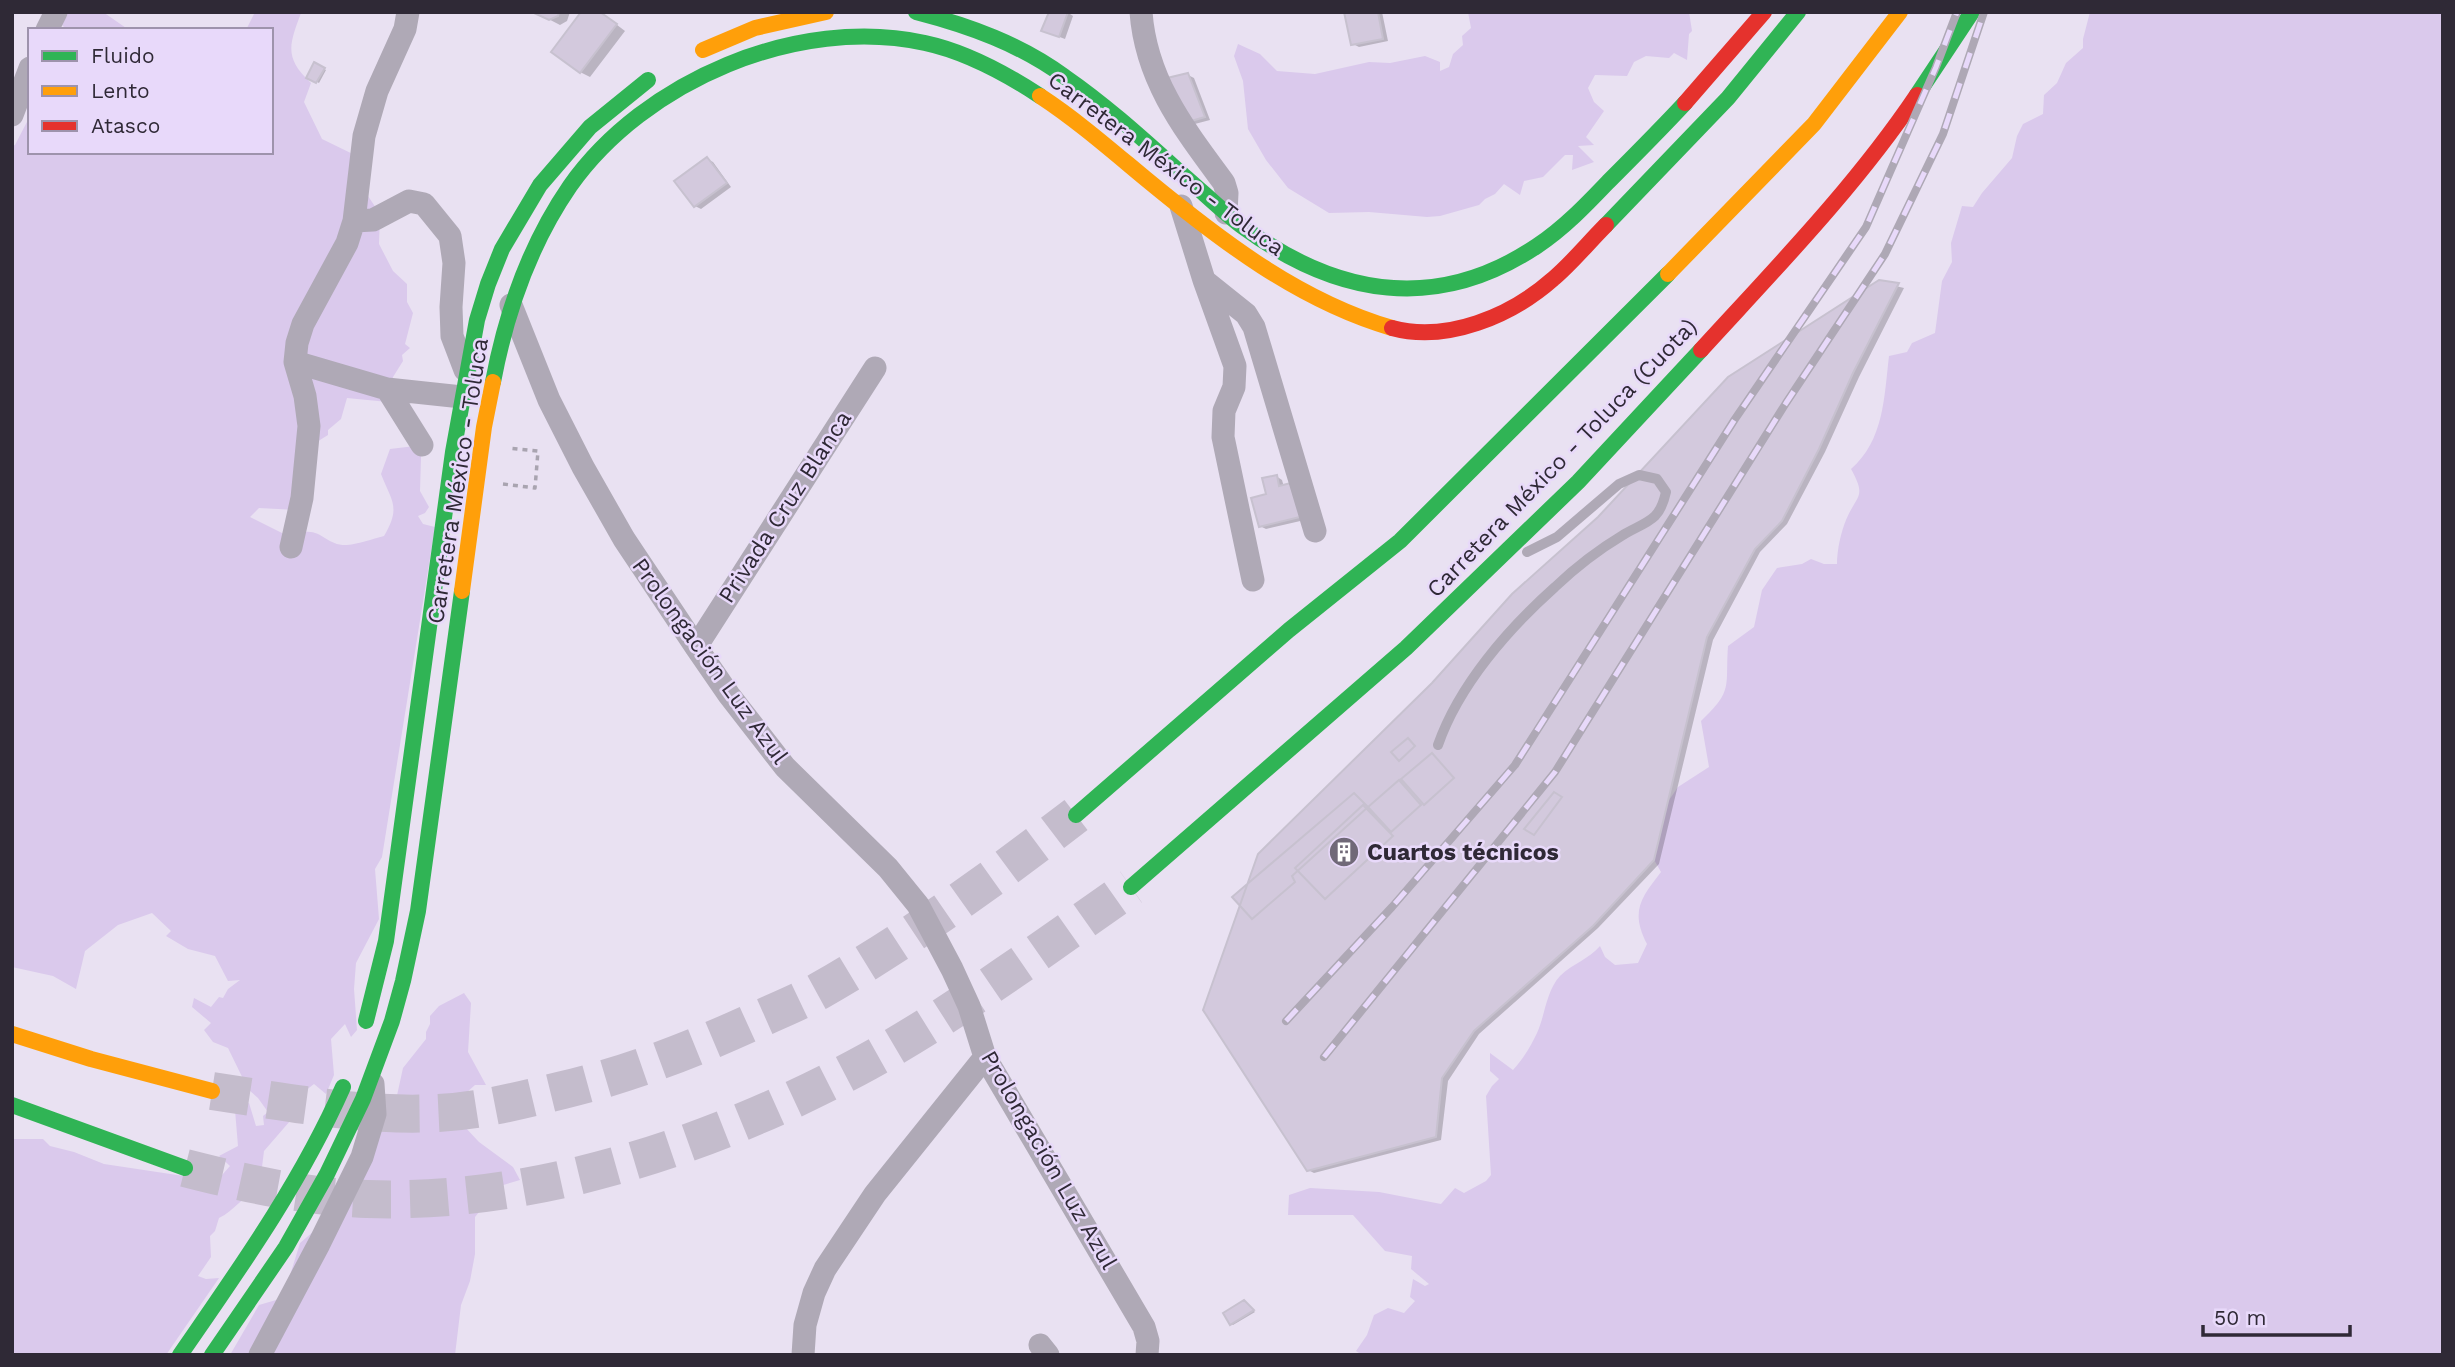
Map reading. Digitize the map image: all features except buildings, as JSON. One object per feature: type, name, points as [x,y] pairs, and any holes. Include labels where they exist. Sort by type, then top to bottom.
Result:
[{"type":"main road","points":[[687,57],[755,28],[826,12]]},
{"type":"main road","name":"Carretera México - Toluca","points":[[916,12],[956,20],[1009,41],[1068,78],[1111,110],[1246,229],[1306,265],[1358,285],[1409,291],[1447,287],[1479,276],[1535,247],[1567,222],[1729,57],[1765,12]]},
{"type":"main road","name":"Carretera México - Toluca","points":[[212,1355],[284,1251],[344,1143],[373,1075],[413,940],[448,705],[482,445],[492,381],[511,305],[528,259],[558,202],[579,174],[636,118],[673,92],[738,59],[830,39],[875,37],[926,43],[955,51],[984,64],[1045,99],[1087,128],[1181,206],[1268,270],[1355,316],[1400,330],[1440,332],[1471,324],[1512,307],[1553,279],[1728,98],[1798,12]]},
{"type":"main road","points":[[1076,815],[1289,630],[1400,541],[1704,239],[1805,133],[1900,12]]},
{"type":"main road","name":"Carretera México - Toluca (Cuota)","points":[[1131,887],[1406,648],[1578,482],[1828,210],[1893,130],[1972,12]]},
{"type":"main road","name":"Carretera México - Toluca","points":[[361,1040],[386,941],[453,452],[466,373],[484,297],[506,240],[546,176],[601,116],[664,70]]},
{"type":"main road","points":[[12,1034],[91,1059],[212,1091]]},
{"type":"main road","points":[[180,1355],[271,1223],[329,1119],[349,1073]]},
{"type":"main road","points":[[12,1105],[184,1168]]},
{"type":"street","points":[[48,28],[56,12]]},
{"type":"street","points":[[291,547],[302,498],[309,426],[305,396],[295,362],[297,343],[303,324],[347,243],[354,221],[364,136],[377,91],[405,29],[408,12]]},
{"type":"street","points":[[1141,12],[1146,51],[1158,85],[1178,121],[1224,183],[1227,193],[1226,213]]},
{"type":"street","points":[[12,115],[28,73]]},
{"type":"street","points":[[354,221],[373,220],[409,201],[424,204],[450,236],[454,262],[452,336],[466,373]]},
{"type":"street","points":[[1181,206],[1203,280],[1235,366],[1234,387],[1224,411],[1223,437],[1253,580]]},
{"type":"street","points":[[1203,280],[1246,314],[1254,327],[1315,531]]},
{"type":"street","name":"Prolongación Luz Azul","points":[[511,305],[549,400],[583,467],[624,539],[696,647],[785,767],[888,868],[918,905],[964,994],[985,1057],[1144,1328],[1148,1341],[1147,1355]]},
{"type":"street","points":[[295,362],[387,388],[462,397]]},
{"type":"street","name":"Privada Cruz Blanca","points":[[696,647],[875,368]]},
{"type":"street","points":[[387,388],[422,445]]},
{"type":"street","points":[[803,1355],[805,1325],[814,1293],[825,1269],[875,1194],[985,1057]]},
{"type":"street","points":[[260,1355],[320,1244],[362,1157],[375,1114],[373,1075]]},
{"type":"lane","points":[[1438,745],[1447,720],[1476,673],[1515,629],[1552,589],[1588,557],[1654,517],[1663,505],[1666,492],[1657,479],[1639,475],[1619,484],[1557,537],[1484,573]]},
{"type":"path","points":[[482,445],[538,451],[535,488]]},
{"type":"shaded area","points":[[57,12],[103,12],[126,28],[65,28],[58,21]]},
{"type":"shaded area","points":[[255,12],[304,12],[297,24],[291,51],[296,66],[311,83],[304,102],[322,139],[363,159],[362,187],[380,214],[379,244],[393,271],[407,284],[407,302],[413,313],[405,344],[410,348],[402,355],[403,361],[393,377],[388,402],[347,398],[341,419],[328,430],[328,435],[307,448],[297,510],[259,508],[250,517],[290,537],[300,533],[315,533],[339,544],[347,545],[384,536],[392,518],[393,505],[381,474],[390,449],[415,446],[421,457],[420,491],[429,507],[425,513],[418,516],[423,524],[435,527],[382,857],[375,869],[379,919],[356,963],[354,989],[357,1030],[351,1037],[345,1024],[331,1039],[334,1075],[326,1094],[314,1084],[305,1091],[290,1121],[264,1151],[259,1191],[219,1218],[215,1231],[210,1236],[211,1257],[198,1276],[206,1279],[219,1278],[166,1355],[12,1355],[12,1139],[43,1139],[50,1146],[104,1164],[215,1183],[230,1166],[219,1156],[238,1146],[235,1110],[249,1103],[256,1126],[264,1125],[263,1116],[268,1112],[248,1089],[228,1048],[213,1042],[204,1030],[211,1023],[192,1007],[194,998],[211,1007],[240,980],[228,981],[215,956],[188,949],[166,936],[171,931],[152,913],[118,925],[85,951],[76,989],[53,976],[12,967],[12,146],[28,120],[28,154],[273,154],[273,28],[247,28]]},
{"type":"shaded area","points":[[1468,12],[1689,12],[1692,31],[1689,34],[1687,60],[1674,53],[1669,58],[1646,56],[1634,62],[1627,76],[1595,75],[1588,88],[1594,102],[1604,111],[1586,137],[1594,145],[1578,146],[1594,162],[1572,170],[1573,155],[1565,155],[1543,177],[1524,181],[1520,195],[1504,184],[1479,205],[1427,217],[1369,212],[1329,213],[1288,188],[1266,160],[1248,129],[1243,81],[1234,56],[1238,44],[1260,54],[1277,71],[1315,74],[1369,62],[1390,63],[1425,56],[1440,62],[1440,71],[1449,67],[1453,54],[1463,45],[1462,36],[1471,28]]},
{"type":"shaded area","points":[[2090,12],[2443,12],[2443,1355],[1362,1355],[1356,1351],[1367,1335],[1374,1315],[1388,1308],[1404,1313],[1415,1301],[1410,1297],[1413,1279],[1425,1286],[1429,1284],[1411,1269],[1412,1256],[1385,1251],[1353,1215],[1288,1215],[1289,1195],[1310,1188],[1379,1192],[1441,1204],[1455,1188],[1464,1193],[1486,1181],[1491,1175],[1486,1096],[1499,1079],[1490,1071],[1490,1053],[1513,1070],[1535,1038],[1555,982],[1600,946],[1605,957],[1615,965],[1638,963],[1647,944],[1639,922],[1640,905],[1661,872],[1648,849],[1649,829],[1678,787],[1709,767],[1701,721],[1719,702],[1726,687],[1728,646],[1754,627],[1762,590],[1777,568],[1802,564],[1811,559],[1824,564],[1837,564],[1842,530],[1859,496],[1859,486],[1851,469],[1862,458],[1876,432],[1881,417],[1889,356],[1907,352],[1912,343],[1935,333],[1942,281],[1952,262],[1951,243],[1962,206],[1973,207],[2012,158],[2023,124],[2043,114],[2044,95],[2057,83],[2066,63],[2083,48]]},
{"type":"shaded area","points":[[464,993],[471,1003],[468,1052],[486,1085],[475,1085],[466,1093],[464,1126],[479,1142],[513,1167],[520,1180],[500,1186],[475,1217],[475,1254],[470,1281],[461,1305],[455,1355],[230,1355],[259,1305],[283,1298],[300,1243],[360,1192],[352,1170],[383,1119],[394,1109],[403,1068],[426,1039],[430,1016],[439,1006]]},
{"type":"tunnel","points":[[212,1091],[353,1111],[438,1113],[501,1104],[613,1076],[710,1041],[819,991],[951,907],[1076,815]]},
{"type":"tunnel","points":[[185,1168],[298,1192],[367,1199],[431,1198],[496,1192],[561,1180],[625,1163],[689,1143],[750,1118],[867,1062],[968,1000],[1131,887]]},
{"type":"railway","points":[[1286,1021],[1392,907],[1515,765],[1735,419],[1866,227],[1957,12]]},
{"type":"railway","points":[[1324,1057],[1555,772],[1786,403],[1885,254],[1943,134],[1984,12]]},
{"type":"traffic: fast","points":[[916,12],[994,37],[1048,65],[1111,112],[1235,221],[1279,250],[1315,268],[1351,281],[1388,288],[1425,288],[1462,281],[1500,267],[1537,246],[1583,208],[1685,103]]},
{"type":"traffic: fast","points":[[1606,225],[1728,98],[1798,12]]},
{"type":"traffic: fast","points":[[1917,95],[1972,12]]},
{"type":"traffic: fast","points":[[493,382],[505,330],[521,280],[543,231],[570,186],[601,149],[639,115],[681,87],[728,65],[776,48],[826,39],[876,37],[925,43],[956,52],[999,71],[1040,96]]},
{"type":"traffic: fast","points":[[366,1021],[386,941],[453,452],[477,320],[502,249],[540,185],[590,127],[648,80]]},
{"type":"traffic: fast","points":[[1076,815],[1289,630],[1400,541],[1668,274]]},
{"type":"traffic: fast","points":[[1131,887],[1406,648],[1578,482],[1701,350]]},
{"type":"traffic: fast","points":[[212,1355],[286,1247],[327,1174],[363,1099],[392,1021],[418,911],[462,591]]},
{"type":"traffic: fast","points":[[180,1355],[247,1258],[288,1191],[308,1158],[343,1087]]},
{"type":"traffic: fast","points":[[12,1105],[185,1168]]},
{"type":"traffic: slow","points":[[703,50],[755,28],[826,12]]},
{"type":"traffic: slow","points":[[1668,274],[1814,124],[1900,12]]},
{"type":"traffic: slow","points":[[1040,96],[1174,202],[1262,266],[1325,302],[1392,328]]},
{"type":"traffic: slow","points":[[462,591],[484,427],[493,382]]},
{"type":"traffic: slow","points":[[12,1034],[91,1059],[212,1091]]},
{"type":"traffic: jam","points":[[1685,103],[1764,12]]},
{"type":"traffic: jam","points":[[1701,350],[1841,194],[1917,95]]},
{"type":"traffic: jam","points":[[1392,328],[1434,332],[1456,329],[1498,315],[1553,279],[1606,225]]},
{"type":"place","name":"Cuartos técnicos","points":[[1344,852]]}]
